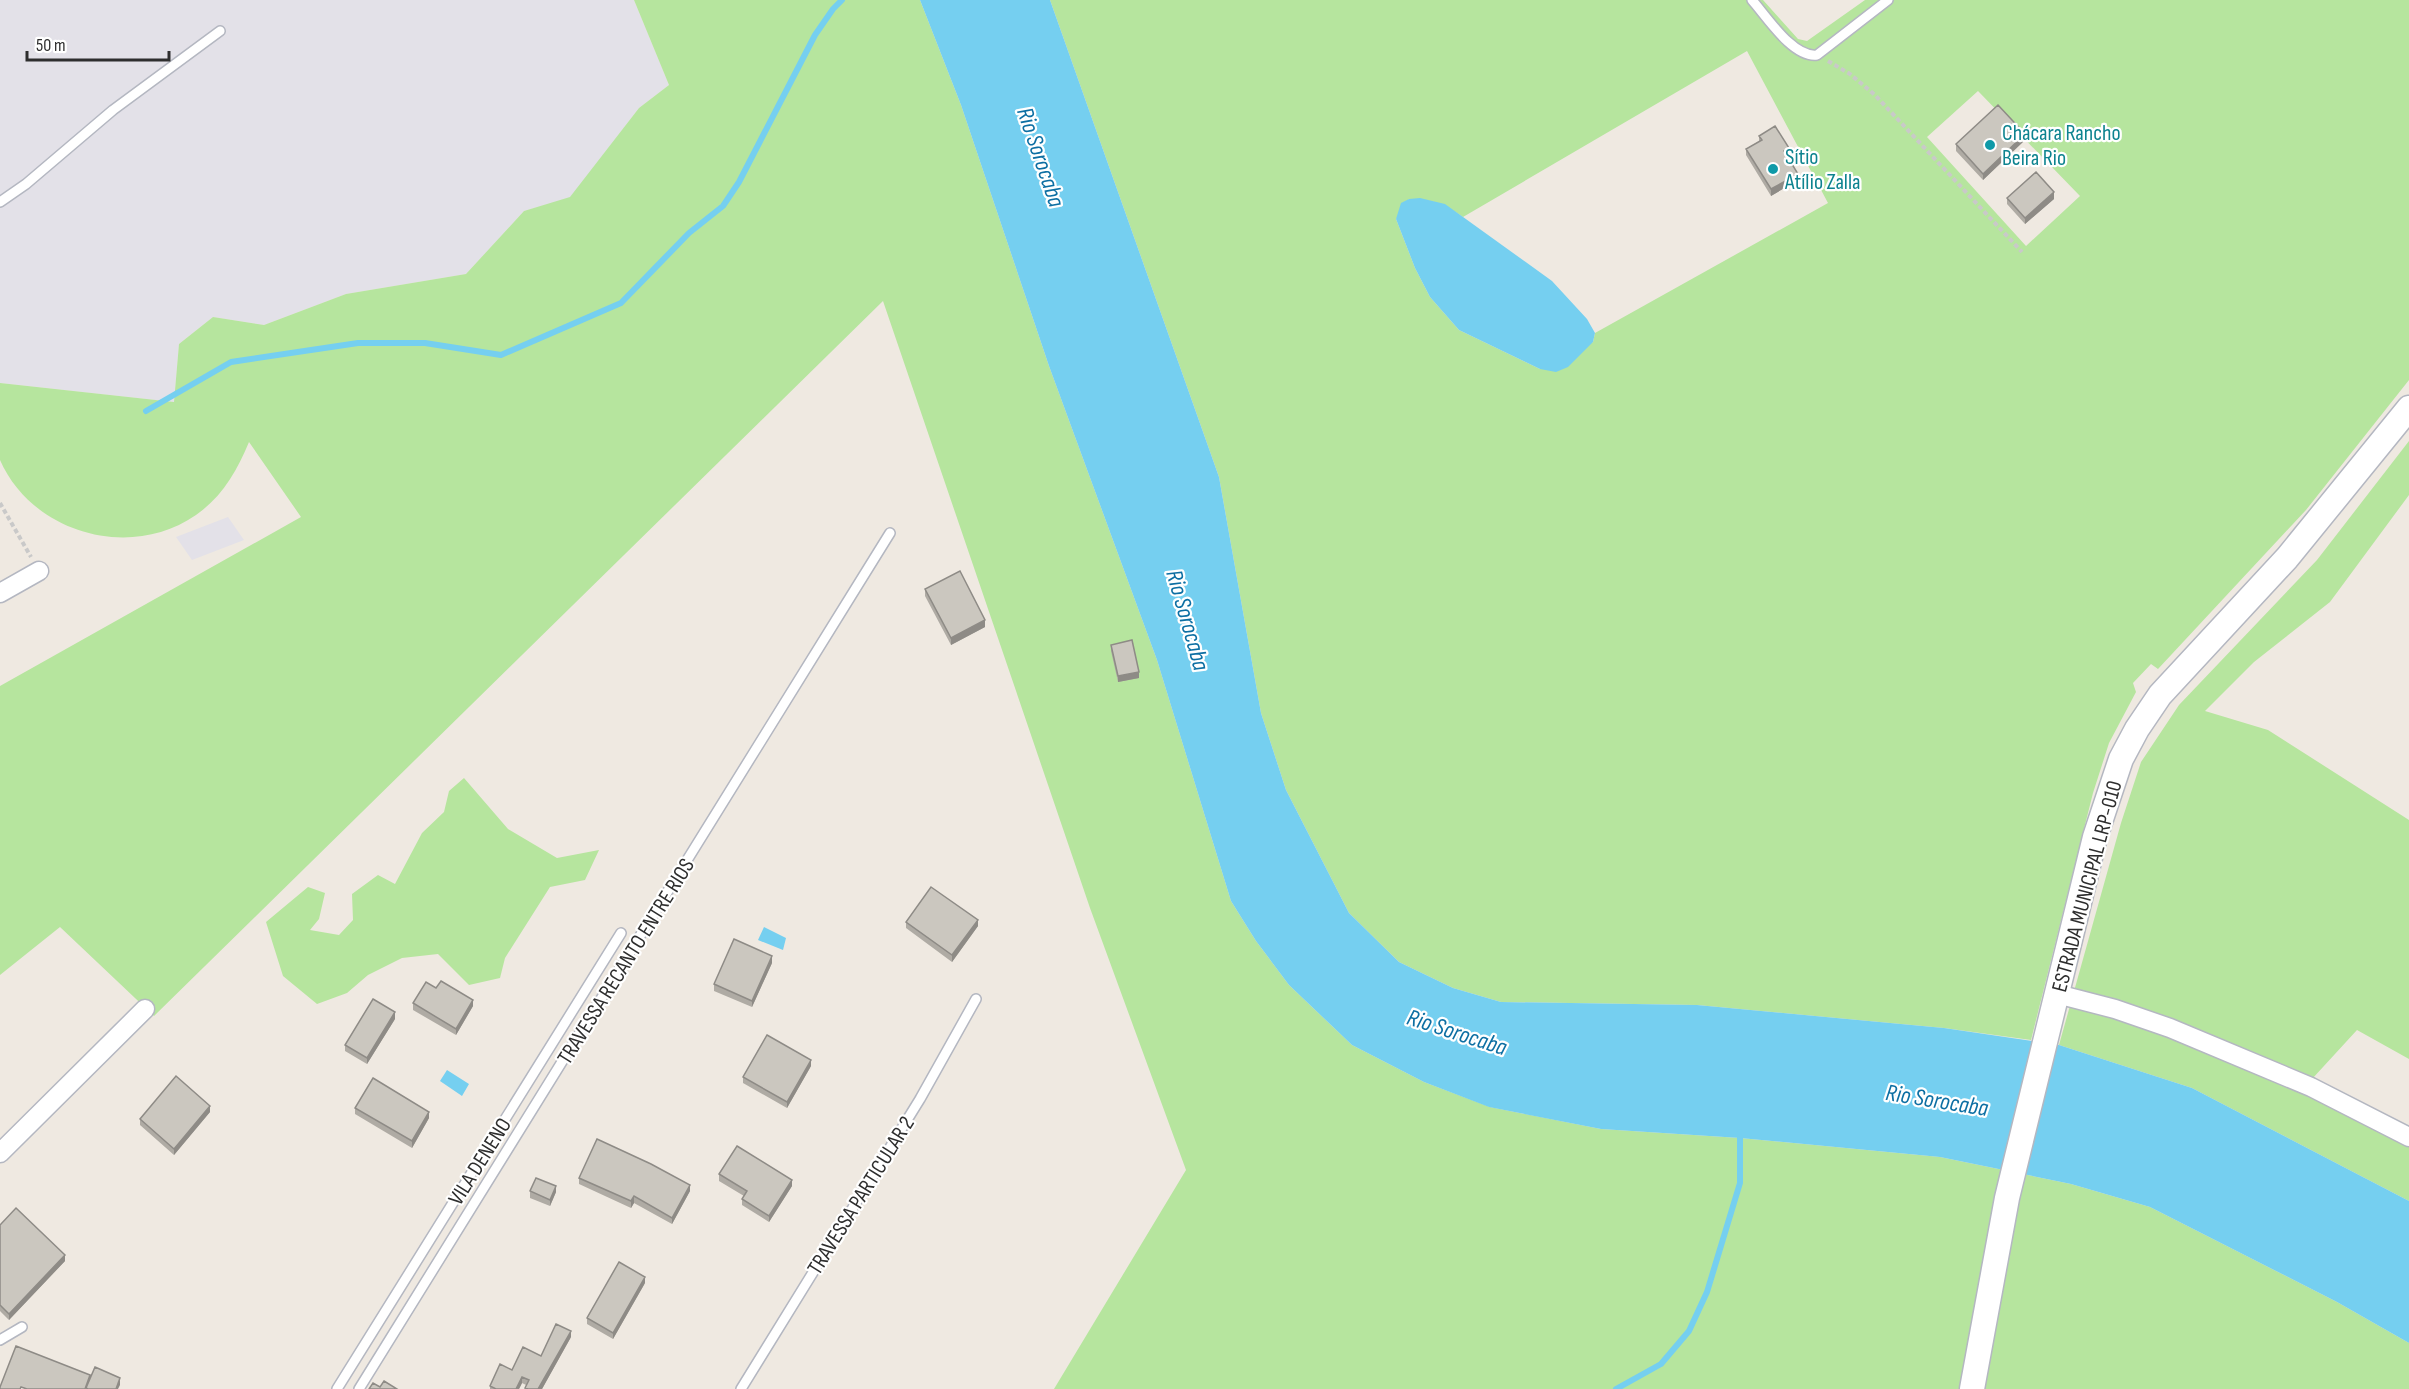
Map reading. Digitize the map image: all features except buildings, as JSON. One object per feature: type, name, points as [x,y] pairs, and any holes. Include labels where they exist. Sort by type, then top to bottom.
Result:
[{"type":"street","name":"ESTRADA MUNICIPAL LRP-010","points":[[1972,1389],[2007,1198],[2095,837],[2121,759],[2137,729],[2160,695],[2313,528],[2409,408]]},
{"type":"street","points":[[0,593],[39,571]]},
{"type":"street","points":[[2054,1005],[2115,1009],[2170,1028],[2311,1087],[2409,1137]]},
{"type":"street","points":[[0,1153],[145,1009]]},
{"type":"lane","points":[[1752,0],[1794,49],[1804,54],[1817,55],[1888,0]]},
{"type":"lane","points":[[0,202],[26,184],[113,110],[220,31]]},
{"type":"lane","name":"TRAVESSA RECANTO ENTRE RIOS","points":[[359,1389],[890,534]]},
{"type":"lane","name":"VILA DENENO","points":[[337,1389],[621,933]]},
{"type":"lane","name":"TRAVESSA PARTICULAR 2","points":[[741,1389],[920,1099],[976,999]]},
{"type":"lane","points":[[0,1340],[22,1327]]},
{"type":"path","points":[[1817,55],[1850,74],[1875,95],[2022,252]]},
{"type":"path","points":[[0,503],[39,571]]},
{"type":"shaded area","points":[[0,0],[634,0],[669,85],[639,108],[570,198],[524,211],[466,274],[346,294],[264,325],[213,317],[179,344],[174,402],[0,383]]},
{"type":"shaded area","points":[[228,517],[244,540],[192,560],[176,537]]},
{"type":"green space","points":[[634,0],[920,0],[961,105],[1049,366],[1157,660],[1231,901],[1256,941],[1289,985],[1352,1045],[1424,1082],[1490,1107],[1601,1129],[1740,1138],[1940,1157],[2071,1184],[2150,1207],[2337,1302],[2409,1343],[2409,1389],[1054,1389],[1186,1170],[1090,908],[883,301],[154,1016],[60,927],[0,975],[0,686],[301,517],[249,442],[234,473],[214,500],[196,515],[170,529],[142,536],[113,537],[85,532],[59,522],[35,506],[15,485],[0,460],[0,383],[174,402],[179,344],[213,317],[264,325],[346,294],[466,274],[524,211],[570,197],[639,108],[669,85]]},
{"type":"green space","points":[[1050,0],[1763,0],[1798,39],[1807,41],[1865,0],[2409,0],[2409,380],[2306,510],[2158,669],[2151,664],[2133,683],[2136,692],[2109,743],[2093,793],[2031,1040],[1944,1028],[1697,1005],[1501,1002],[1453,988],[1399,962],[1349,913],[1286,790],[1261,713],[1219,477]],"holes":[[[1747,51],[1828,203],[1595,333],[1593,342],[1540,369],[1459,330],[1430,297],[1415,268],[1396,219],[1409,199],[1438,203],[1463,217]],[[1978,91],[2080,196],[2026,246],[1927,137]]]},
{"type":"green space","points":[[2409,441],[2409,495],[2330,602],[2254,662],[2205,711],[2268,730],[2409,820],[2409,1059],[2357,1030],[2301,1091],[2409,1145],[2409,1201],[2192,1088],[2059,1045],[2121,823],[2141,762],[2179,705],[2317,560]]},
{"type":"green space","points":[[464,778],[508,829],[557,858],[599,850],[585,880],[550,887],[505,958],[500,978],[469,985],[438,954],[402,958],[368,975],[347,993],[317,1004],[283,976],[266,922],[308,887],[325,893],[319,919],[310,930],[339,935],[353,920],[352,894],[378,875],[395,884],[422,833],[444,812],[449,791]]},
{"type":"water","name":"Rio Sorocaba","points":[[920,0],[1050,0],[1219,477],[1261,713],[1286,790],[1349,913],[1399,962],[1453,988],[1501,1002],[1697,1005],[1944,1028],[2059,1045],[2192,1088],[2409,1201],[2409,1343],[2337,1302],[2150,1207],[2071,1184],[1940,1157],[1740,1138],[1601,1129],[1489,1107],[1424,1082],[1352,1045],[1289,985],[1256,941],[1231,901],[1157,660],[1049,366],[961,105]]},
{"type":"water","points":[[1420,198],[1445,204],[1552,281],[1587,319],[1595,333],[1593,342],[1568,367],[1556,372],[1540,369],[1459,330],[1430,297],[1415,268],[1396,219],[1401,203],[1409,199]]},
{"type":"water","points":[[764,927],[786,938],[783,950],[758,940]]},
{"type":"water","points":[[447,1070],[469,1084],[462,1096],[440,1081]]},
{"type":"waterway","points":[[146,411],[231,362],[358,343],[425,343],[501,355],[621,303],[689,233],[723,206],[739,182],[815,35],[842,0]]},
{"type":"waterway","points":[[1616,1389],[1661,1364],[1689,1331],[1707,1292],[1740,1183],[1740,1132]]},
{"type":"place","name":"Chácara Rancho Beira Rio","points":[[1990,145]]},
{"type":"place","name":"Sítio Atílio Zalla","points":[[1773,169]]}]
